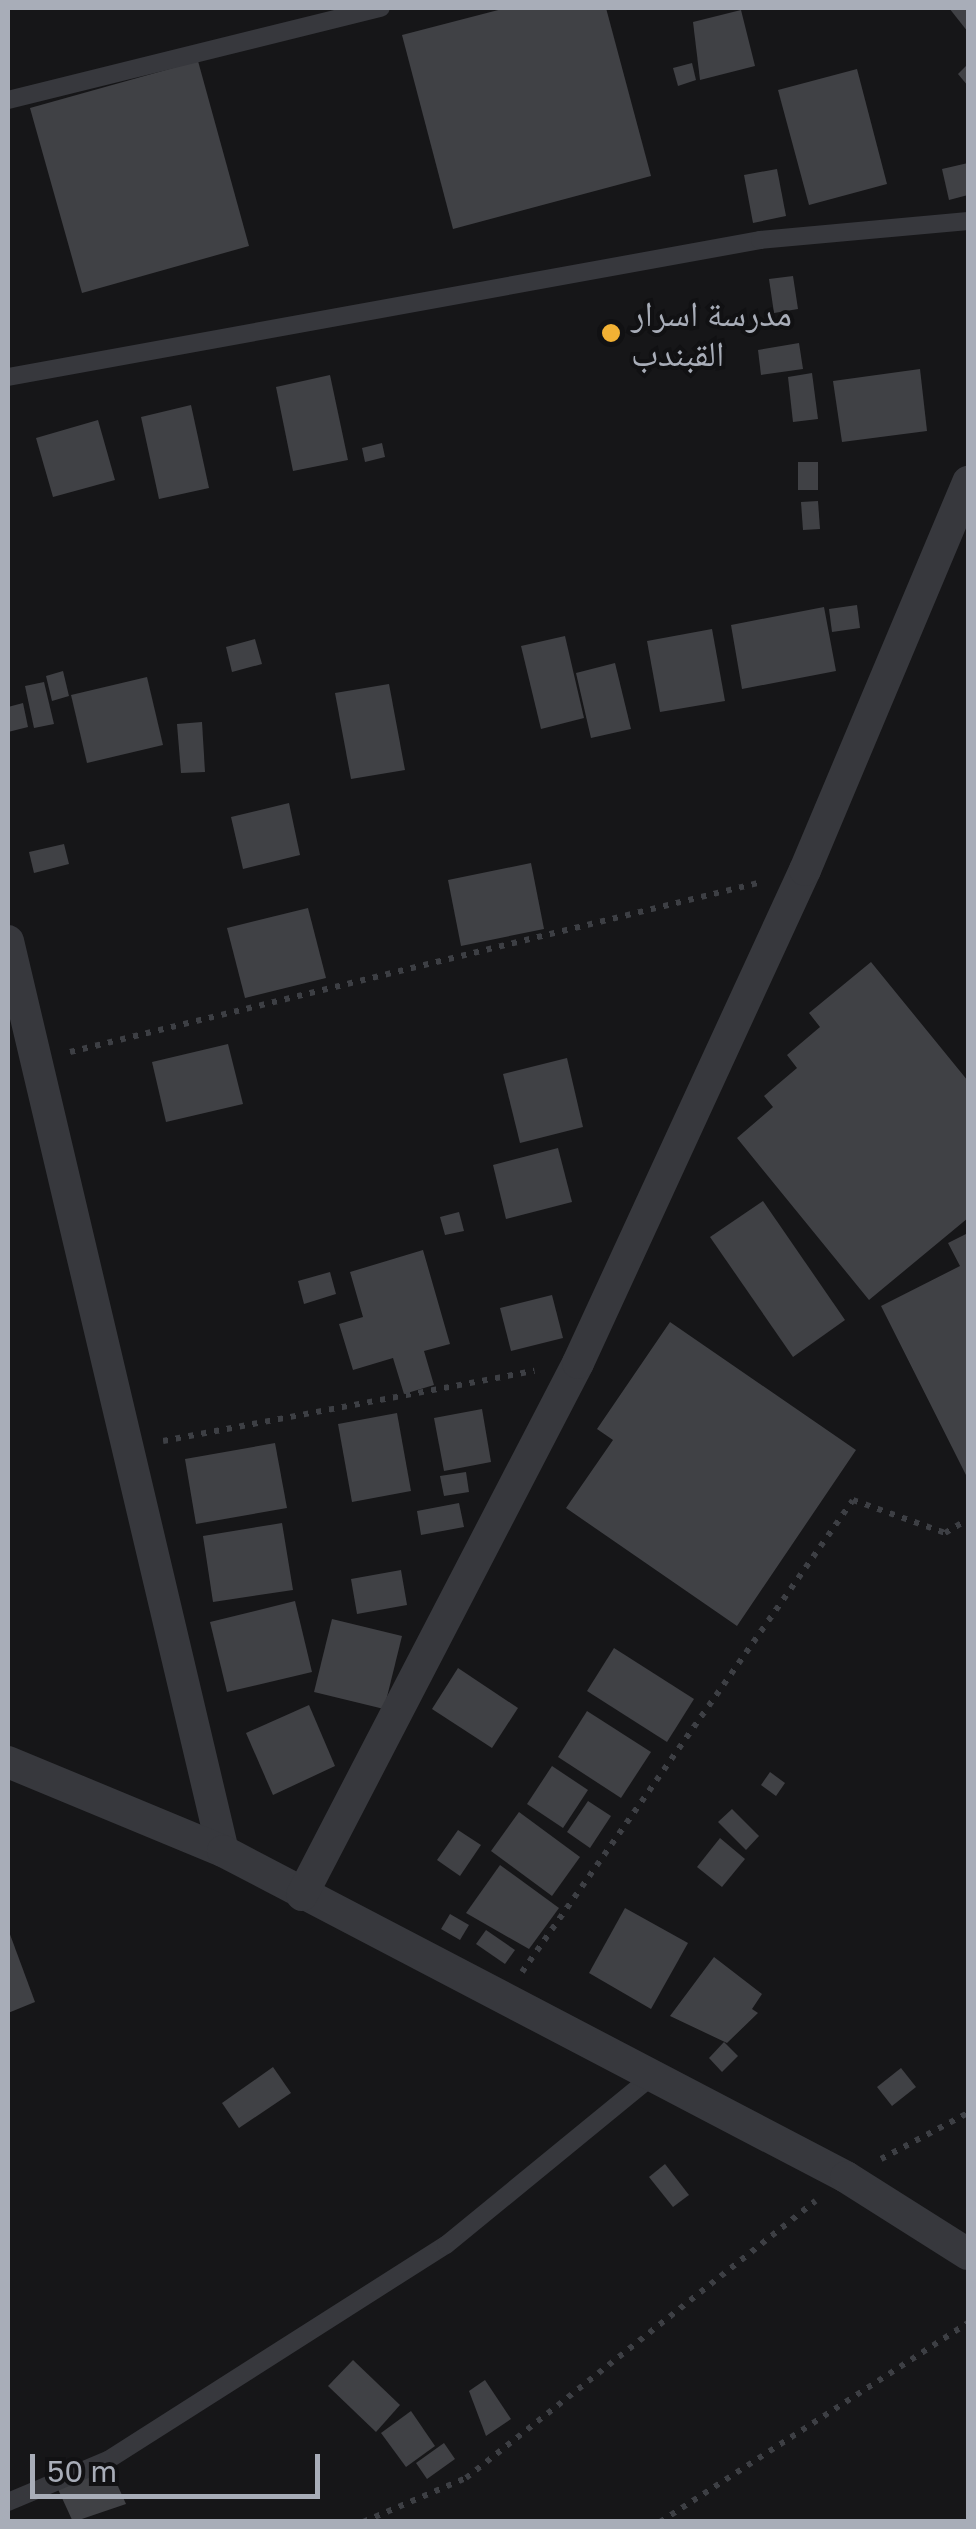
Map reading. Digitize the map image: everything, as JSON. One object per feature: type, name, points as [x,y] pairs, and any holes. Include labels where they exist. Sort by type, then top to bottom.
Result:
[{"type":"street","points":[[302,1895],[578,1363],[806,870],[968,482]]},
{"type":"street","points":[[8,940],[223,1851]]},
{"type":"street","points":[[8,1762],[223,1851],[650,2078],[846,2177],[968,2254]]},
{"type":"lane","points":[[8,100],[381,8]]},
{"type":"lane","points":[[8,377],[760,240],[968,221]]},
{"type":"lane","points":[[8,2502],[108,2460],[446,2245],[650,2078]]},
{"type":"path","points":[[35,1061],[806,870]]},
{"type":"path","points":[[127,1448],[578,1363]]},
{"type":"path","points":[[504,1997],[853,1500],[944,1533],[968,1519]]},
{"type":"path","points":[[364,2522],[466,2478],[846,2177],[968,2113]]},
{"type":"path","points":[[660,2522],[968,2323]]},
{"type":"building","points":[[506,8],[606,8],[651,176],[453,229],[402,35]]},
{"type":"building","points":[[949,8],[968,8],[968,32]]},
{"type":"building","points":[[741,10],[755,66],[700,80],[693,22]]},
{"type":"building","points":[[198,61],[249,246],[82,293],[30,108]]},
{"type":"building","points":[[692,63],[696,80],[678,86],[673,68]]},
{"type":"building","points":[[968,64],[968,86],[958,74]]},
{"type":"building","points":[[857,69],[887,184],[809,205],[778,90]]},
{"type":"building","points":[[968,163],[968,195],[949,200],[942,169]]},
{"type":"building","points":[[777,169],[786,216],[753,223],[744,175]]},
{"type":"building","points":[[793,276],[798,309],[774,313],[769,279]]},
{"type":"building","points":[[799,343],[803,369],[761,375],[758,350]]},
{"type":"building","points":[[920,369],[927,431],[842,442],[833,381]]},
{"type":"building","points":[[812,373],[818,419],[793,422],[788,377]]},
{"type":"building","points":[[330,375],[348,460],[293,471],[276,387]]},
{"type":"building","points":[[191,405],[209,488],[159,499],[141,417]]},
{"type":"building","points":[[98,420],[115,480],[53,497],[36,438]]},
{"type":"building","points":[[382,443],[385,457],[365,462],[362,448]]},
{"type":"building","points":[[798,462],[818,462],[818,490],[798,490]]},
{"type":"building","points":[[818,501],[820,529],[803,530],[801,502]]},
{"type":"building","points":[[857,605],[860,628],[832,632],[829,609]]},
{"type":"building","points":[[824,607],[836,671],[742,689],[731,625]]},
{"type":"building","points":[[712,629],[725,701],[660,712],[647,641]]},
{"type":"building","points":[[565,636],[584,718],[541,729],[521,646]]},
{"type":"building","points":[[255,639],[262,664],[232,672],[226,647]]},
{"type":"building","points":[[615,663],[631,729],[591,738],[576,673]]},
{"type":"building","points":[[63,671],[69,696],[52,701],[46,676]]},
{"type":"building","points":[[147,677],[163,745],[87,763],[71,695]]},
{"type":"building","points":[[44,682],[54,724],[34,728],[25,686]]},
{"type":"building","points":[[389,684],[405,770],[351,779],[335,693]]},
{"type":"building","points":[[23,703],[28,727],[8,732],[8,707]]},
{"type":"building","points":[[202,722],[205,772],[181,773],[177,724]]},
{"type":"building","points":[[289,803],[300,855],[243,869],[231,817]]},
{"type":"building","points":[[64,844],[69,864],[34,873],[29,852]]},
{"type":"building","points":[[531,863],[544,929],[461,946],[448,880]]},
{"type":"building","points":[[308,908],[326,978],[245,998],[227,928]]},
{"type":"building","points":[[871,962],[968,1081],[968,1218],[869,1300],[737,1138],[773,1107],[764,1096],[797,1068],[787,1055],[820,1027],[809,1013]]},
{"type":"building","points":[[228,1044],[243,1104],[166,1122],[152,1062]]},
{"type":"building","points":[[567,1058],[583,1127],[520,1143],[503,1074]]},
{"type":"building","points":[[558,1148],[572,1202],[506,1219],[493,1165]]},
{"type":"building","points":[[763,1201],[845,1320],[793,1357],[710,1237]]},
{"type":"building","points":[[459,1212],[464,1231],[445,1235],[440,1217]]},
{"type":"building","points":[[968,1233],[968,1479],[881,1306],[960,1266],[948,1243]]},
{"type":"building","points":[[423,1250],[450,1344],[424,1351],[434,1385],[404,1394],[393,1358],[353,1370],[339,1324],[363,1317],[350,1272]]},
{"type":"building","points":[[330,1272],[336,1294],[304,1304],[298,1281]]},
{"type":"building","points":[[552,1295],[563,1338],[511,1351],[500,1308]]},
{"type":"building","points":[[670,1322],[856,1450],[737,1626],[566,1508],[613,1440],[597,1429]]},
{"type":"building","points":[[482,1409],[491,1462],[444,1471],[434,1418]]},
{"type":"building","points":[[397,1413],[411,1491],[352,1502],[338,1424]]},
{"type":"building","points":[[275,1443],[287,1508],[196,1524],[185,1459]]},
{"type":"building","points":[[466,1472],[469,1492],[444,1496],[440,1476]]},
{"type":"building","points":[[459,1503],[464,1527],[421,1535],[417,1511]]},
{"type":"building","points":[[282,1523],[293,1590],[213,1602],[203,1536]]},
{"type":"building","points":[[401,1570],[407,1605],[357,1614],[351,1579]]},
{"type":"building","points":[[295,1601],[312,1672],[227,1692],[210,1622]]},
{"type":"building","points":[[332,1619],[402,1636],[384,1709],[314,1692]]},
{"type":"building","points":[[614,1648],[694,1699],[667,1742],[587,1691]]},
{"type":"building","points":[[458,1668],[518,1708],[492,1748],[432,1709]]},
{"type":"building","points":[[309,1705],[335,1766],[273,1795],[246,1733]]},
{"type":"building","points":[[587,1711],[651,1752],[621,1798],[558,1757]]},
{"type":"building","points":[[552,1766],[588,1790],[563,1828],[527,1804]]},
{"type":"building","points":[[770,1772],[785,1783],[776,1796],[761,1785]]},
{"type":"building","points":[[588,1801],[611,1816],[590,1848],[567,1832]]},
{"type":"building","points":[[732,1809],[759,1836],[746,1850],[718,1822]]},
{"type":"building","points":[[519,1812],[580,1857],[552,1896],[491,1851]]},
{"type":"building","points":[[458,1830],[481,1845],[460,1876],[437,1860]]},
{"type":"building","points":[[720,1838],[745,1859],[722,1887],[697,1867]]},
{"type":"building","points":[[500,1865],[559,1908],[529,1949],[466,1913]]},
{"type":"building","points":[[625,1908],[688,1943],[651,2009],[589,1973]]},
{"type":"building","points":[[450,1914],[469,1925],[460,1940],[441,1929]]},
{"type":"building","points":[[8,1929],[35,2002],[8,2013]]},
{"type":"building","points":[[486,1930],[515,1950],[505,1964],[476,1944]]},
{"type":"building","points":[[714,1957],[762,1994],[752,2009],[758,2013],[727,2043],[670,2016]]},
{"type":"building","points":[[724,2042],[738,2056],[722,2072],[709,2058]]},
{"type":"building","points":[[273,2067],[291,2093],[239,2128],[222,2103]]},
{"type":"building","points":[[901,2068],[916,2087],[892,2106],[877,2087]]},
{"type":"building","points":[[665,2164],[689,2195],[673,2207],[649,2177]]},
{"type":"building","points":[[353,2360],[400,2405],[376,2432],[328,2386]]},
{"type":"building","points":[[485,2380],[511,2419],[486,2436],[469,2391]]},
{"type":"building","points":[[411,2411],[435,2446],[406,2467],[381,2433]]},
{"type":"building","points":[[444,2443],[455,2459],[427,2479],[416,2463]]},
{"type":"building","points":[[108,2464],[126,2504],[73,2522],[57,2487]]},
{"type":"place","name":"مدرسة اسرار القبندب","points":[[611,333]]}]
